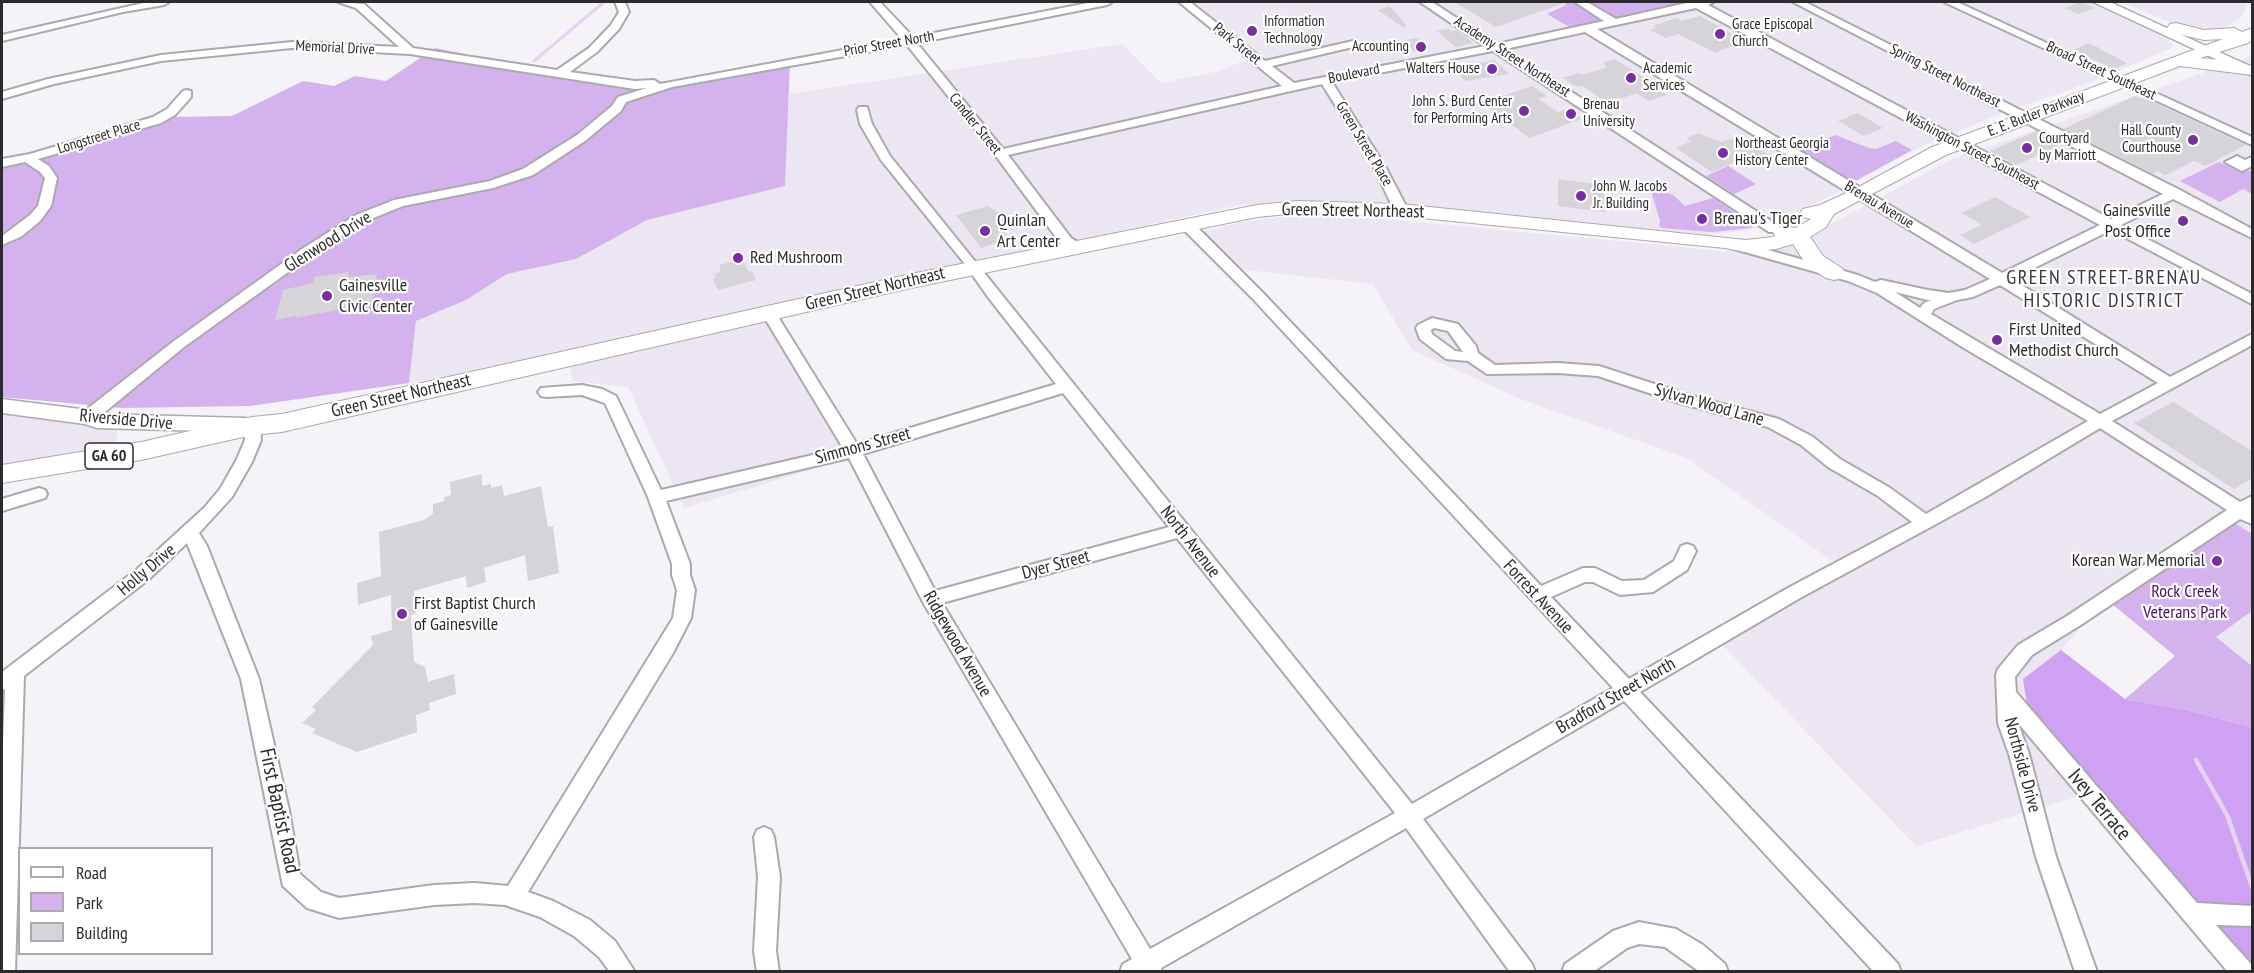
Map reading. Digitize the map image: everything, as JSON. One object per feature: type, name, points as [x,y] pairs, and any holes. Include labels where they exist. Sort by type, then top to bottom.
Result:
[{"type":"highway","points":[[2169,29],[2211,35],[2249,34],[2252,66],[2178,62],[2181,53],[2169,29]]},
{"type":"highway","name":"E. E. Butler Parkway","points":[[1725,242],[1774,229],[1805,214],[1826,210],[1940,151],[2249,34]]},
{"type":"highway","name":"Green Street Northeast","points":[[37,482],[141,451],[252,426],[282,423],[1074,246],[1280,208],[1401,210],[1725,242]]},
{"type":"highway","name":"E. E. Butler Parkway","points":[[1725,242],[1746,246],[1763,245],[1799,235],[1819,223],[1826,210]]},
{"type":"highway","points":[[1774,229],[1799,235],[1807,252],[1815,261],[1834,273]]},
{"type":"highway","name":"GA 60","points":[[2,474],[37,482]]},
{"type":"main road","points":[[2100,2],[2169,29],[2252,66]]},
{"type":"main road","points":[[2117,2],[2169,29]]},
{"type":"main road","name":"Riverside Drive","points":[[2,406],[88,417],[97,421],[252,426]]},
{"type":"street","points":[[2,38],[123,9],[164,2]]},
{"type":"street","points":[[344,2],[360,6],[410,51]]},
{"type":"street","points":[[559,74],[596,59],[624,12],[620,2]]},
{"type":"street","name":"Candler Street","points":[[874,2],[910,41],[1066,241],[1074,246]]},
{"type":"street","name":"Prior Street North","points":[[670,84],[910,41],[1107,2]]},
{"type":"street","name":"Park Street","points":[[1184,2],[1291,87]]},
{"type":"street","name":"Academy Street Northeast","points":[[1425,2],[1498,47],[1774,229]]},
{"type":"street","points":[[1580,2],[1614,22]]},
{"type":"street","name":"Boulevard","points":[[999,153],[1291,87],[1498,47],[1700,2]]},
{"type":"street","name":"Washington Street Southeast","points":[[1700,2],[1958,144],[2253,300]]},
{"type":"street","name":"Spring Street Northeast","points":[[1798,2],[2253,234]]},
{"type":"street","name":"Broad Street Southeast","points":[[1949,2],[2253,141]]},
{"type":"street","points":[[1811,9],[1823,4]]},
{"type":"street","name":"Brenau Avenue","points":[[1587,28],[2170,384]]},
{"type":"street","points":[[1263,65],[1353,44]]},
{"type":"street","name":"Memorial Drive","points":[[2,96],[113,67],[161,58],[292,45],[410,51],[635,85],[670,84]]},
{"type":"street","points":[[596,59],[619,88],[622,100]]},
{"type":"street","name":"Green Street Place","points":[[1325,80],[1378,166],[1401,210]]},
{"type":"street","name":"Glenwood Drive","points":[[88,417],[179,344],[307,252],[361,218],[399,203],[493,184],[528,172],[581,138],[617,108],[622,100],[670,84]]},
{"type":"street","name":"Longstreet Place","points":[[2,163],[27,158],[157,120],[171,112],[187,94]]},
{"type":"street","name":"North Avenue","points":[[863,110],[866,124],[885,157],[975,267],[1409,816],[1524,972]]},
{"type":"street","points":[[2245,162],[2253,152]]},
{"type":"street","points":[[2,241],[17,233],[35,218],[44,206],[50,188],[51,178],[45,169],[27,158]]},
{"type":"street","points":[[1725,242],[1867,283],[1890,285],[1928,295],[1961,295],[2001,279],[2175,193]]},
{"type":"street","name":"Forrest Avenue","points":[[1186,224],[1258,296],[1890,972]]},
{"type":"street","points":[[1867,283],[2248,510]]},
{"type":"street","points":[[1923,315],[1938,313],[1962,302],[1961,295]]},
{"type":"street","name":"Ridgewood Avenue","points":[[771,312],[773,320],[853,451],[930,599],[1143,969]]},
{"type":"street","name":"Bradford Street North","points":[[1143,969],[1794,593],[1976,495],[2100,421],[2253,339]]},
{"type":"street","name":"Sylvan Wood Lane","points":[[1470,355],[1492,370],[1549,368],[1599,371],[1681,398],[1773,423],[1807,441],[1834,463],[1884,492],[1925,523]]},
{"type":"street","name":"Simmons Street","points":[[656,497],[853,451],[1067,386]]},
{"type":"street","points":[[513,898],[666,648],[682,618],[686,590],[681,574],[681,564],[656,497],[611,400],[597,393],[582,390],[546,392]]},
{"type":"street","name":"Holly Drive","points":[[8,678],[109,602],[190,533],[217,505],[235,479],[253,440],[252,426]]},
{"type":"street","points":[[2,505],[37,482]]},
{"type":"street","name":"Northside Drive","points":[[2086,972],[2046,856],[2019,754],[2008,723],[2005,675],[2025,650],[2248,510]]},
{"type":"street","name":"Dyer Street","points":[[930,599],[1181,530]]},
{"type":"street","name":"First Baptist Road","points":[[190,533],[198,546],[250,679],[279,810],[290,879],[315,901],[339,908],[475,893],[513,898],[545,908],[582,928],[607,949],[624,972]]},
{"type":"street","points":[[1537,596],[1583,575],[1595,576],[1620,588],[1647,587],[1681,566],[1687,550]]},
{"type":"street","points":[[4,972],[8,678]]},
{"type":"street","name":"Ivey Terrace","points":[[2007,696],[2243,972]]},
{"type":"street","points":[[764,837],[769,877],[765,951],[768,972]]},
{"type":"street","points":[[2193,913],[2253,916]]},
{"type":"street","points":[[1573,972],[1621,939],[1639,933],[1668,937],[1695,953],[1717,972]]},
{"type":"shaded area","points":[[1175,2],[2092,2],[2166,38],[2173,47],[2097,80],[1997,115],[1916,149],[1823,200],[1773,223],[1749,230],[1706,235],[1445,208],[1353,202],[1239,205],[764,309],[850,458],[684,508],[628,387],[573,381],[569,357],[409,383],[416,321],[466,300],[507,274],[576,259],[647,220],[785,186],[789,94],[1122,44],[1161,83],[1220,71],[1245,60]]},
{"type":"shaded area","points":[[2123,2],[2248,2],[2242,16],[2221,31],[2190,31]]},
{"type":"shaded area","points":[[2252,56],[2252,534],[2227,519],[2106,599],[2061,650],[2023,679],[2089,793],[1916,846],[1714,636],[1842,568],[1687,458],[1523,400],[1412,350],[1373,284],[1238,269],[1201,232],[1242,222],[1290,216],[1385,219],[1723,251],[1772,250],[1790,246],[1952,159]]},
{"type":"shaded area","points":[[2,399],[120,416],[114,453],[2,470]]},
{"type":"shaded area","points":[[2252,611],[2252,666],[2216,637]]},
{"type":"shaded area","points":[[2061,650],[2125,699],[2182,709],[2252,727],[2252,971],[2243,971],[2027,704],[2023,679]]},
{"type":"green space","points":[[1564,2],[1682,3],[1571,28],[1547,14],[1566,5]]},
{"type":"green space","points":[[435,48],[631,88],[790,62],[785,186],[647,220],[576,259],[507,274],[466,300],[416,321],[409,383],[250,406],[122,408],[2,397],[2,159],[176,117],[232,116],[303,81],[334,86],[355,76],[386,81]]},
{"type":"green space","points":[[1835,135],[1869,148],[1876,149],[1896,141],[1912,150],[1857,180],[1846,179],[1800,151]]},
{"type":"green space","points":[[2219,162],[2236,170],[2252,171],[2252,194],[2243,189],[2220,202],[2180,181]]},
{"type":"green space","points":[[1728,166],[1756,184],[1734,194],[1706,176]]},
{"type":"green space","points":[[1651,191],[1672,194],[1685,206],[1713,198],[1753,225],[1750,228],[1712,232],[1662,228],[1659,226],[1660,221]]},
{"type":"green space","name":"Rock Creek Veterans Park","points":[[2227,518],[2252,534],[2252,611],[2216,637],[2252,666],[2252,727],[2182,709],[2125,699],[2175,656],[2106,599]]},
{"type":"building","points":[[1454,2],[1564,2],[1564,3],[1496,27]]},
{"type":"building","points":[[2081,2],[2095,8],[2079,14],[2064,8]]},
{"type":"building","points":[[1390,6],[1406,25],[1404,28],[1378,10]]},
{"type":"building","name":"Grace Episcopal Church","points":[[1700,16],[1745,41],[1715,53],[1679,34],[1665,38],[1650,30],[1656,28],[1653,26],[1676,18],[1682,21]]},
{"type":"building","points":[[1457,30],[1473,43],[1456,47],[1437,31]]},
{"type":"building","name":"Accounting","points":[[1418,38],[1428,50],[1414,52],[1404,40]]},
{"type":"building","points":[[2089,43],[2127,63],[2114,69],[2073,50]]},
{"type":"building","points":[[1615,59],[1659,87],[1657,88],[1667,95],[1649,101],[1637,93],[1607,103],[1583,86],[1577,87],[1563,78],[1608,67],[1602,63]]},
{"type":"building","points":[[1495,60],[1509,74],[1465,81],[1453,68]]},
{"type":"building","name":"John S. Burd Center for Performing Arts","points":[[1532,86],[1547,96],[1538,99],[1558,112],[1567,109],[1581,119],[1530,138],[1482,103]]},
{"type":"building","points":[[2135,96],[2144,98],[2246,145],[2205,166],[2194,161],[2165,175],[2158,171],[2153,174],[2063,129]]},
{"type":"building","points":[[1858,113],[1883,128],[1864,136],[1838,121]]},
{"type":"building","name":"Courtyard by Marriott","points":[[2037,131],[2063,144],[2016,165],[1990,151]]},
{"type":"building","name":"Northeast Georgia History Center","points":[[1699,133],[1720,142],[1740,137],[1772,157],[1752,165],[1742,159],[1712,172],[1676,148],[1691,141],[1687,138]]},
{"type":"building","name":"John W. Jacobs Jr. Building","points":[[1558,179],[1603,185],[1605,212],[1558,206]]},
{"type":"building","points":[[1995,197],[2030,217],[1974,244],[1960,235],[1982,225],[1961,213]]},
{"type":"building","name":"Quinlan Art Center","points":[[988,206],[998,212],[1003,222],[996,224],[1009,238],[981,248],[956,215]]},
{"type":"building","points":[[742,259],[756,280],[718,290],[713,279],[716,278],[714,274],[720,272],[720,265]]},
{"type":"building","name":"Gainesville Civic Center","points":[[349,272],[348,277],[377,274],[372,303],[275,320],[283,290],[313,283],[314,277]]},
{"type":"building","points":[[2173,402],[2253,452],[2253,478],[2234,489],[2134,423]]},
{"type":"building","name":"First Baptist Church of Gainesville","points":[[482,474],[482,486],[491,484],[491,488],[502,485],[504,496],[541,486],[548,527],[553,526],[559,573],[528,581],[525,555],[484,568],[486,582],[467,588],[466,576],[414,591],[416,613],[411,615],[414,662],[425,667],[428,682],[454,674],[456,694],[429,703],[430,710],[416,715],[417,732],[357,752],[312,733],[316,729],[302,723],[316,710],[312,707],[373,645],[371,636],[392,630],[391,595],[358,605],[357,583],[381,576],[379,532],[424,520],[433,513],[433,504],[444,501],[444,497],[451,495],[450,482]]},
{"type":"waterway","points":[[534,61],[604,2]]},
{"type":"waterway","points":[[2196,760],[2228,817],[2252,887]]},
{"type":"place","name":"Information Technology","points":[[1252,31]]},
{"type":"place","name":"Grace Episcopal Church","points":[[1720,34]]},
{"type":"place","name":"Accounting","points":[[1421,47]]},
{"type":"place","name":"Walters House","points":[[1492,69]]},
{"type":"place","name":"Academic Services","points":[[1631,78]]},
{"type":"place","name":"John S. Burd Center for Performing Arts","points":[[1524,111]]},
{"type":"place","name":"Brenau University","points":[[1571,114]]},
{"type":"place","name":"Hall County Courthouse","points":[[2193,140]]},
{"type":"place","name":"Courtyard by Marriott","points":[[2027,148]]},
{"type":"place","name":"Northeast Georgia History Center","points":[[1723,153]]},
{"type":"place","name":"John W. Jacobs Jr. Building","points":[[1581,196]]},
{"type":"place","name":"Brenau's Tiger","points":[[1702,219]]},
{"type":"place","name":"Gainesville Post Office","points":[[2183,221]]},
{"type":"place","name":"Quinlan Art Center","points":[[985,231]]},
{"type":"place","name":"Red Mushroom","points":[[738,258]]},
{"type":"place","name":"Gainesville Civic Center","points":[[327,296]]},
{"type":"place","name":"First United Methodist Church","points":[[1997,340]]},
{"type":"place","name":"Korean War Memorial","points":[[2217,561]]},
{"type":"place","name":"First Baptist Church of Gainesville","points":[[402,614]]},
{"type":"district","name":"GREEN STREET-BRENAU HISTORIC DISTRICT","points":[[2104,290]]}]
